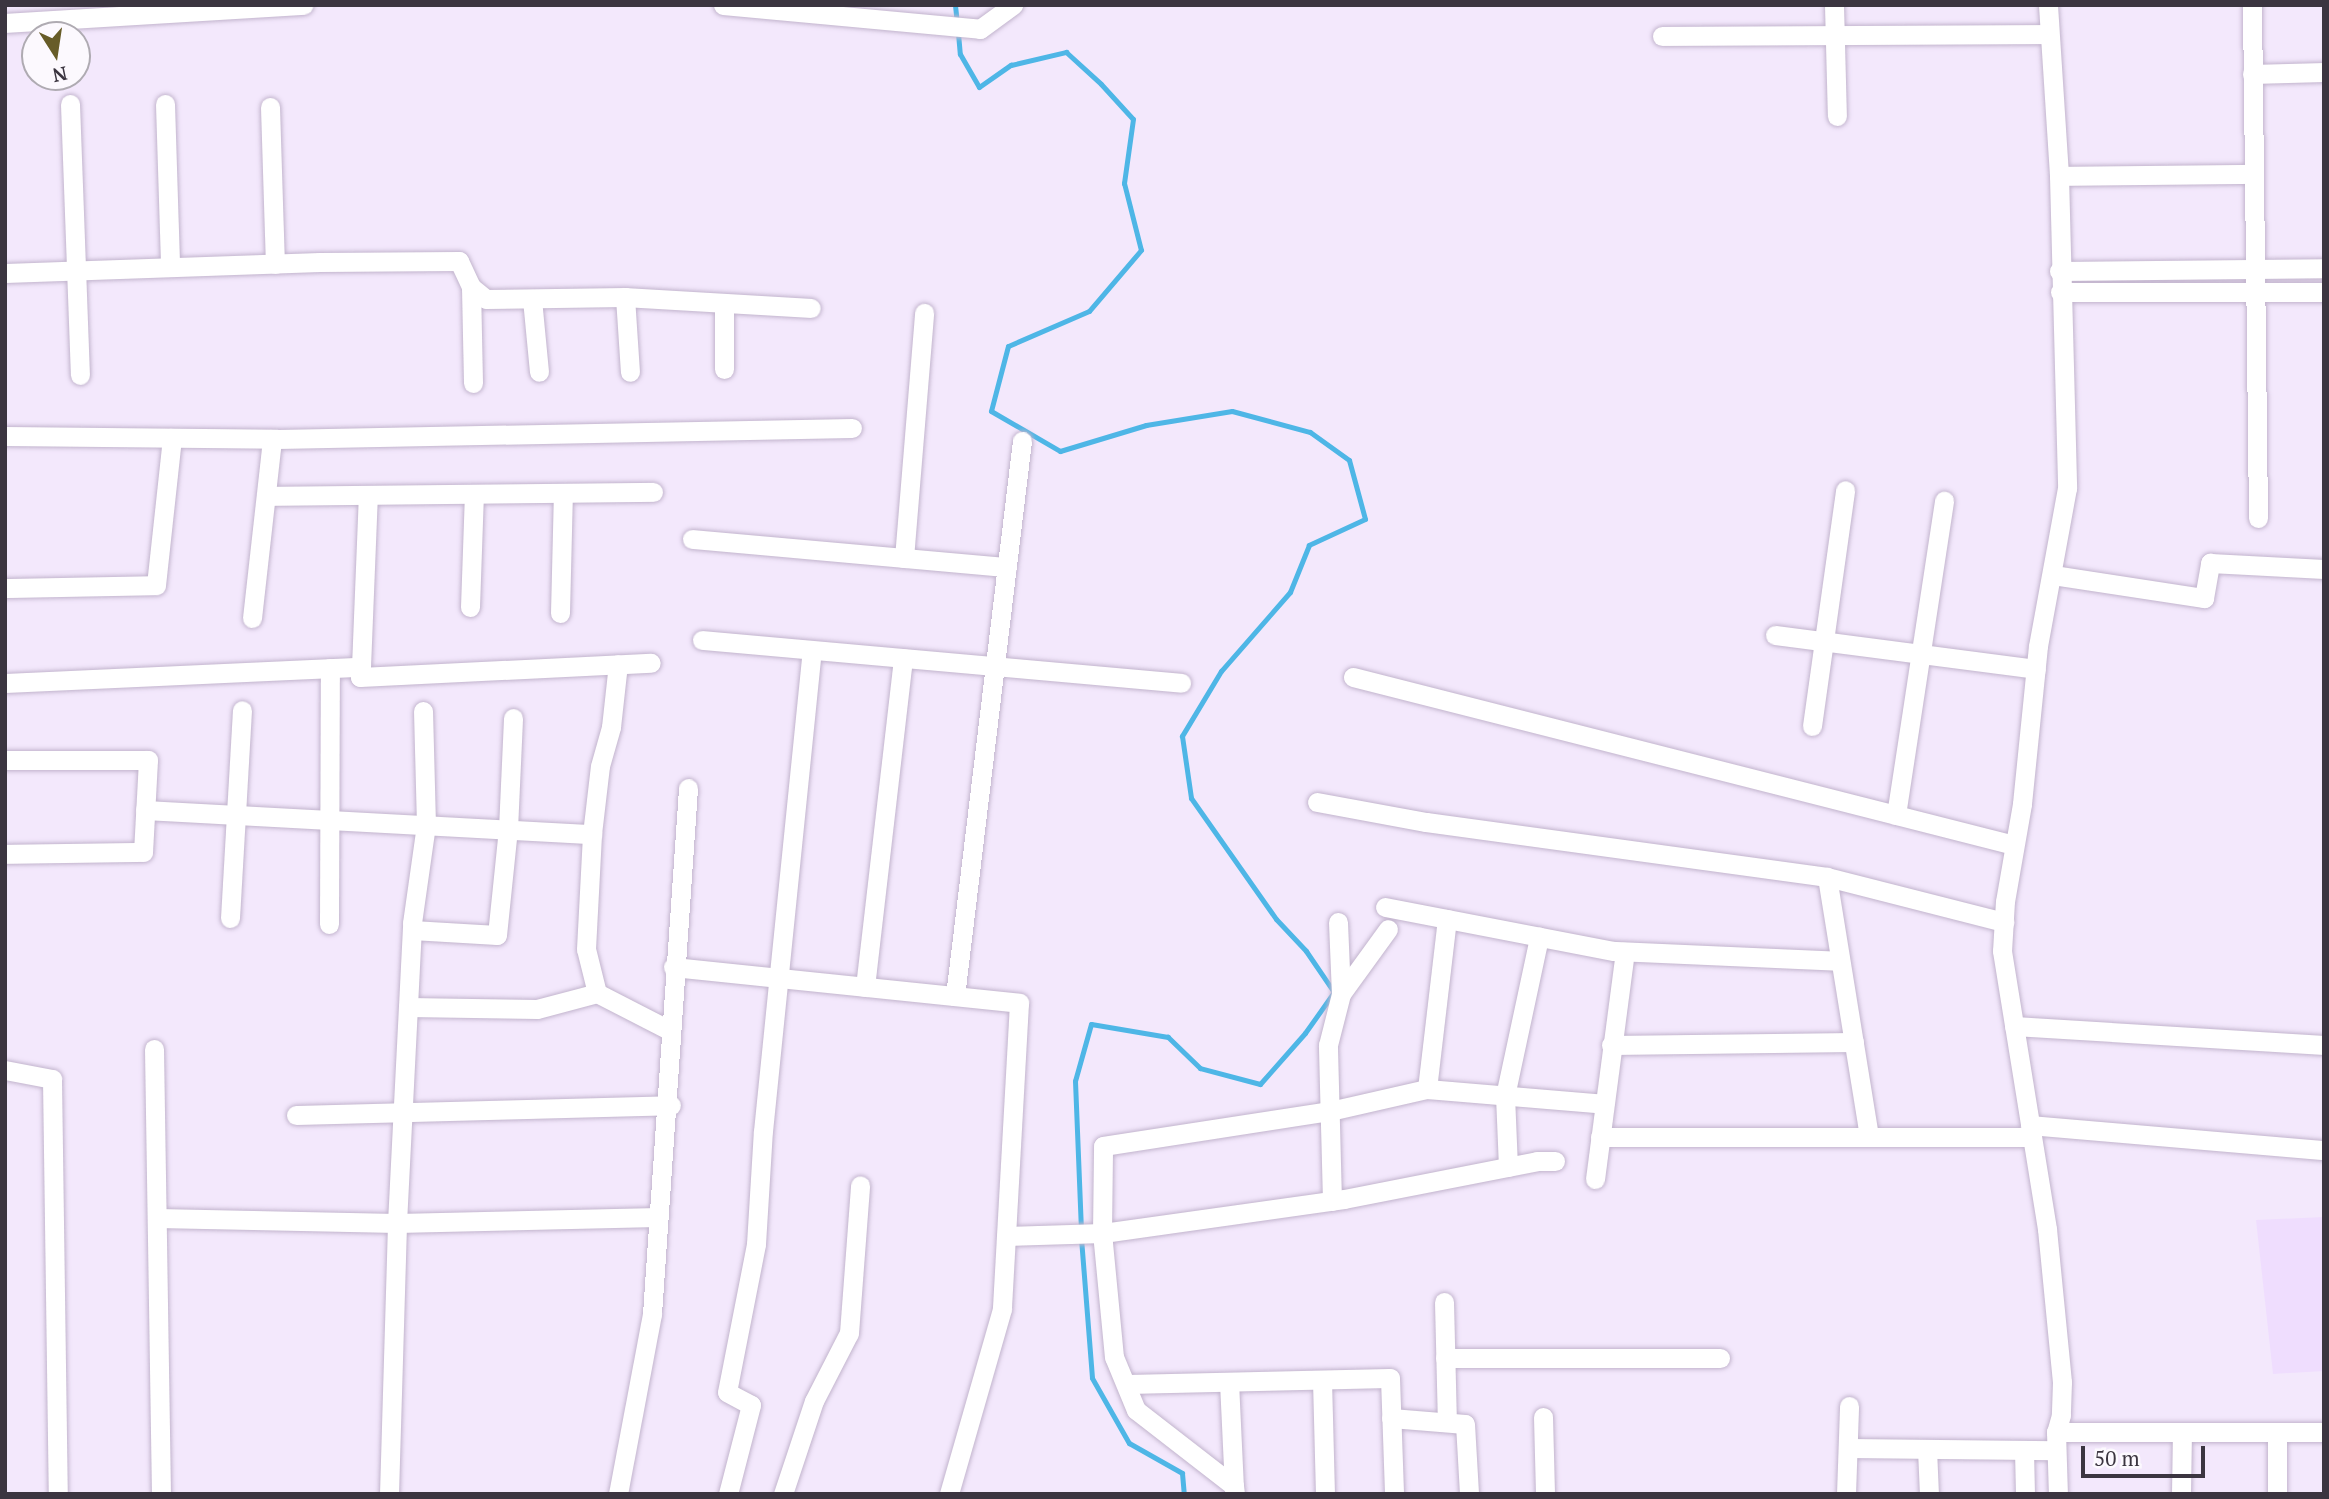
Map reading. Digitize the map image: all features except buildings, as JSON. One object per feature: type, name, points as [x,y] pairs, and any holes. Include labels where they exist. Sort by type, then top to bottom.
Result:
[{"type":"street","points":[[5,23],[91,12],[303,5]]},
{"type":"street","points":[[723,5],[852,11],[925,26],[980,29],[1013,5]]},
{"type":"street","points":[[1834,5],[1837,116]]},
{"type":"street","points":[[2048,5],[2059,176],[2059,271],[2067,488],[2036,669],[2022,804],[2014,845],[2002,951],[2047,1228],[2062,1382],[2061,1415],[2056,1441],[2058,1494]]},
{"type":"street","points":[[2252,5],[2258,518]]},
{"type":"street","points":[[1662,36],[2049,34]]},
{"type":"street","points":[[2252,74],[2324,72]]},
{"type":"street","points":[[69,103],[80,375]]},
{"type":"street","points":[[165,104],[170,267]]},
{"type":"street","points":[[270,107],[275,264]]},
{"type":"street","points":[[2059,176],[2254,174]]},
{"type":"street","points":[[5,273],[459,261],[471,286],[486,299],[625,297],[811,308]]},
{"type":"street","points":[[2059,271],[2324,268]]},
{"type":"street","points":[[471,286],[473,383]]},
{"type":"street","points":[[2060,292],[2324,292]]},
{"type":"street","points":[[625,297],[630,372]]},
{"type":"street","points":[[532,299],[539,372]]},
{"type":"street","points":[[724,303],[724,369]]},
{"type":"street","points":[[904,558],[924,313]]},
{"type":"street","points":[[5,436],[272,439],[852,428]]},
{"type":"street","points":[[5,589],[156,584],[172,438]]},
{"type":"street","points":[[252,618],[272,439]]},
{"type":"street","points":[[955,996],[1022,441]]},
{"type":"street","points":[[1812,726],[1845,490]]},
{"type":"street","points":[[266,496],[653,492]]},
{"type":"street","points":[[560,613],[563,493]]},
{"type":"street","points":[[470,607],[474,494]]},
{"type":"street","points":[[368,495],[360,677],[651,663]]},
{"type":"street","points":[[1896,815],[1944,501]]},
{"type":"street","points":[[692,539],[1007,567]]},
{"type":"street","points":[[2053,575],[2204,598],[2210,563],[2324,569]]},
{"type":"street","points":[[1775,635],[2036,669]]},
{"type":"street","points":[[702,640],[1181,683]]},
{"type":"street","points":[[728,1494],[751,1405],[727,1392],[756,1244],[762,1131],[812,650]]},
{"type":"street","points":[[865,986],[903,658]]},
{"type":"street","points":[[597,993],[586,949],[592,834],[600,766],[611,727],[618,664]]},
{"type":"street","points":[[5,683],[361,667]]},
{"type":"street","points":[[329,924],[330,668]]},
{"type":"street","points":[[1353,677],[2014,845]]},
{"type":"street","points":[[230,918],[242,710]]},
{"type":"street","points":[[389,1494],[397,1223],[412,930],[426,825],[423,711]]},
{"type":"street","points":[[412,930],[497,935],[508,829],[513,718]]},
{"type":"street","points":[[5,760],[148,760],[143,852],[5,854]]},
{"type":"street","points":[[618,1494],[652,1314],[668,1105],[673,967],[688,788]]},
{"type":"street","points":[[1317,802],[1426,822],[1827,877],[2004,922]]},
{"type":"street","points":[[145,810],[592,834]]},
{"type":"street","points":[[1827,877],[1869,1136]]},
{"type":"street","points":[[1385,907],[1625,952],[1840,961]]},
{"type":"street","points":[[1427,1089],[1447,919]]},
{"type":"street","points":[[1332,1201],[1328,1045],[1341,994],[1338,922]]},
{"type":"street","points":[[1341,994],[1388,929]]},
{"type":"street","points":[[1508,1167],[1505,1096],[1539,937]]},
{"type":"street","points":[[1595,1179],[1625,952]]},
{"type":"street","points":[[673,967],[1019,1003],[1002,1309],[949,1494]]},
{"type":"street","points":[[408,1007],[537,1009],[597,993],[669,1030]]},
{"type":"street","points":[[2014,1026],[2324,1045]]},
{"type":"street","points":[[1611,1045],[1854,1042]]},
{"type":"street","points":[[154,1049],[161,1494]]},
{"type":"street","points":[[5,1070],[52,1079],[58,1494]]},
{"type":"street","points":[[1235,1492],[1234,1486],[1136,1410],[1114,1357],[1101,1233],[1103,1146],[1330,1111],[1427,1089],[1604,1104]]},
{"type":"street","points":[[296,1115],[668,1105]]},
{"type":"street","points":[[1600,1137],[1869,1136],[2031,1131],[2324,1150]]},
{"type":"street","points":[[1006,1236],[1101,1233],[1332,1201],[1508,1167],[1555,1161]]},
{"type":"street","points":[[783,1494],[814,1401],[849,1333],[860,1185]]},
{"type":"street","points":[[157,1218],[397,1223],[658,1217]]},
{"type":"street","points":[[1444,1302],[1447,1422]]},
{"type":"street","points":[[1445,1358],[1720,1357]]},
{"type":"street","points":[[1125,1384],[1390,1378],[1394,1494]]},
{"type":"street","points":[[1321,1380],[1325,1494]]},
{"type":"street","points":[[1229,1382],[1235,1492]]},
{"type":"street","points":[[1846,1494],[1849,1406]]},
{"type":"street","points":[[1543,1417],[1545,1494]]},
{"type":"street","points":[[1391,1418],[1465,1424],[1469,1494]]},
{"type":"street","points":[[2181,1494],[2182,1432]]},
{"type":"street","points":[[1848,1448],[2024,1450],[2056,1441],[2182,1432],[2324,1432]]},
{"type":"street","points":[[2277,1432],[2277,1494]]},
{"type":"street","points":[[1927,1449],[1929,1494]]},
{"type":"street","points":[[2024,1450],[2025,1494]]},
{"type":"shaded area","points":[[2324,1217],[2324,1371],[2273,1374],[2256,1220]]},
{"type":"waterway","points":[[955,5],[957,23]]},
{"type":"waterway","points":[[958,33],[960,54],[979,87],[1011,65],[1066,52],[1101,84],[1133,119],[1124,183],[1141,250],[1089,311],[1008,346],[991,411],[1060,451],[1146,425],[1232,411],[1310,432],[1349,460],[1365,519],[1309,545],[1290,592],[1221,671],[1182,736],[1191,798],[1276,919],[1306,951],[1334,992],[1305,1033],[1260,1084],[1200,1068],[1168,1037],[1091,1024],[1075,1081],[1081,1228]]},
{"type":"waterway","points":[[1081,1238],[1092,1378],[1129,1443],[1182,1473],[1184,1494]]}]
